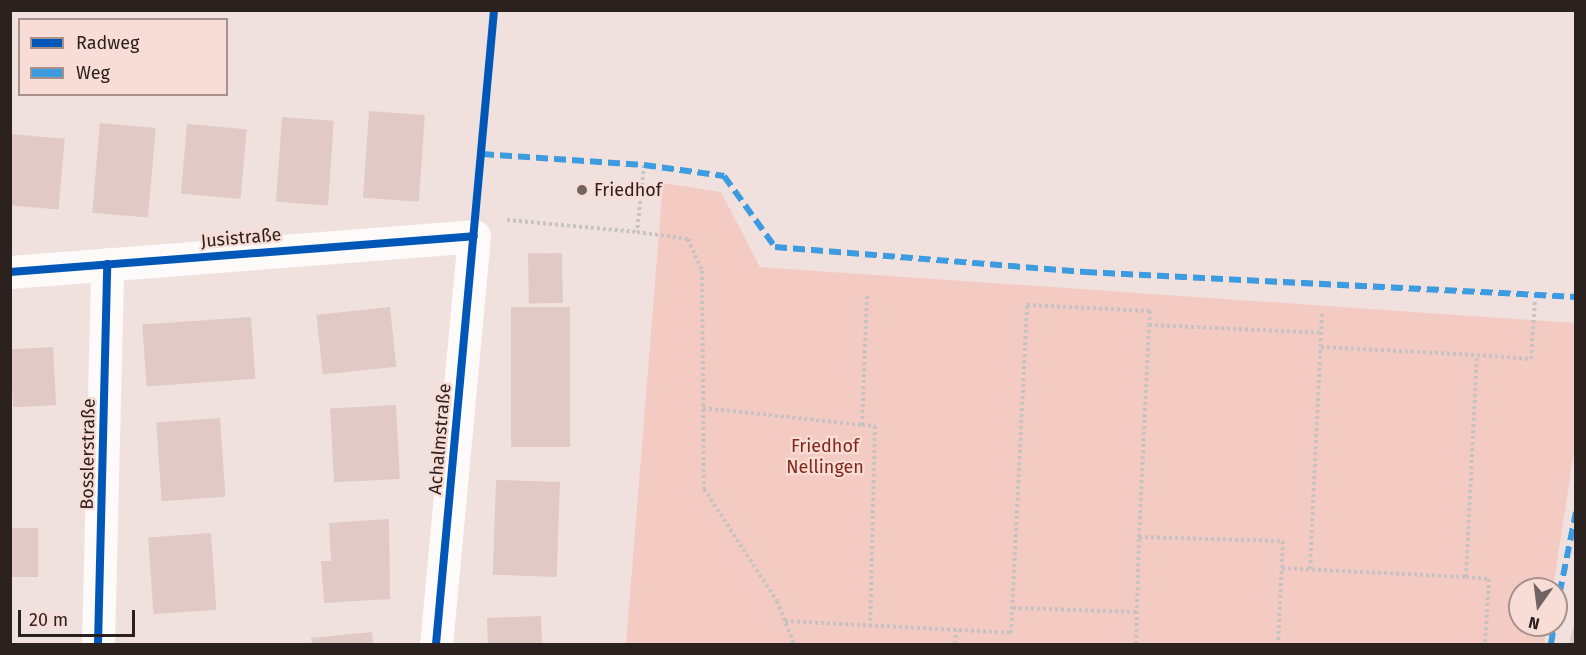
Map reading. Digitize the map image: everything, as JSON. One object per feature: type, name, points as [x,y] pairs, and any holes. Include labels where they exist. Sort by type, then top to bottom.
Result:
[{"type":"street","name":"Jusistraße","points":[[10,272],[486,228]]},
{"type":"street","name":"Achalmstraße","points":[[436,645],[486,228]]},
{"type":"street","name":"Bosslerstraße","points":[[98,645],[107,264]]},
{"type":"path","points":[[637,232],[645,165]]},
{"type":"path","points":[[486,228],[637,232],[688,239],[702,271],[704,489],[785,621],[794,645]]},
{"type":"path","points":[[862,425],[867,293]]},
{"type":"path","points":[[1321,346],[1531,359],[1535,299]]},
{"type":"path","points":[[785,621],[1011,633],[1027,305],[1149,310],[1136,645]]},
{"type":"path","points":[[1310,569],[1322,314]]},
{"type":"path","points":[[1149,325],[1322,333]]},
{"type":"path","points":[[1466,577],[1477,355]]},
{"type":"path","points":[[703,408],[764,412],[777,420],[875,426],[870,626]]},
{"type":"path","points":[[1139,537],[1283,541],[1278,645]]},
{"type":"path","points":[[1568,550],[1575,552]]},
{"type":"path","points":[[1282,567],[1489,579],[1485,645]]},
{"type":"path","points":[[1013,608],[1137,612]]},
{"type":"path","points":[[955,645],[956,630]]},
{"type":"green space","name":"Friedhof Nellingen","points":[[663,183],[721,192],[760,267],[1575,323],[1575,445],[1555,577],[1508,577],[1508,637],[1545,637],[1544,644],[626,644]]},
{"type":"building","points":[[369,111],[425,115],[419,202],[363,198]]},
{"type":"building","points":[[282,117],[334,121],[328,205],[276,202]]},
{"type":"building","points":[[100,123],[156,128],[148,218],[92,213]]},
{"type":"building","points":[[187,124],[247,129],[241,199],[181,194]]},
{"type":"building","points":[[10,134],[65,139],[59,210],[10,205]]},
{"type":"building","points":[[562,253],[563,303],[529,304],[528,254]]},
{"type":"building","points":[[390,307],[396,367],[323,374],[316,315]]},
{"type":"building","points":[[511,307],[570,307],[570,447],[511,447]]},
{"type":"building","points":[[251,317],[255,379],[147,386],[142,325]]},
{"type":"building","points":[[53,347],[56,405],[13,407],[10,349]]},
{"type":"building","points":[[396,405],[400,479],[334,482],[330,408]]},
{"type":"building","points":[[220,418],[226,497],[162,501],[156,422]]},
{"type":"building","points":[[496,480],[560,482],[557,577],[493,575]]},
{"type":"building","points":[[389,519],[390,599],[324,603],[321,561],[331,561],[329,523]]},
{"type":"building","points":[[10,528],[38,528],[38,577],[10,577]]},
{"type":"building","points":[[211,533],[216,610],[154,614],[148,537]]},
{"type":"building","points":[[541,616],[542,644],[488,644],[487,618]]},
{"type":"building","points":[[1575,621],[1576,644],[1569,644]]},
{"type":"building","points":[[372,632],[373,644],[312,644],[311,638]]},
{"type":"marked path","points":[[482,154],[644,165],[724,176],[775,247],[1085,272],[1576,297]]},
{"type":"marked path","points":[[1563,577],[1576,512]]},
{"type":"marked path","points":[[1551,644],[1552,637]]},
{"type":"cycle path","points":[[436,644],[494,10]]},
{"type":"cycle path","points":[[10,272],[474,236]]},
{"type":"cycle path","points":[[98,644],[107,264]]},
{"type":"place","name":"Friedhof","points":[[582,190]]}]
